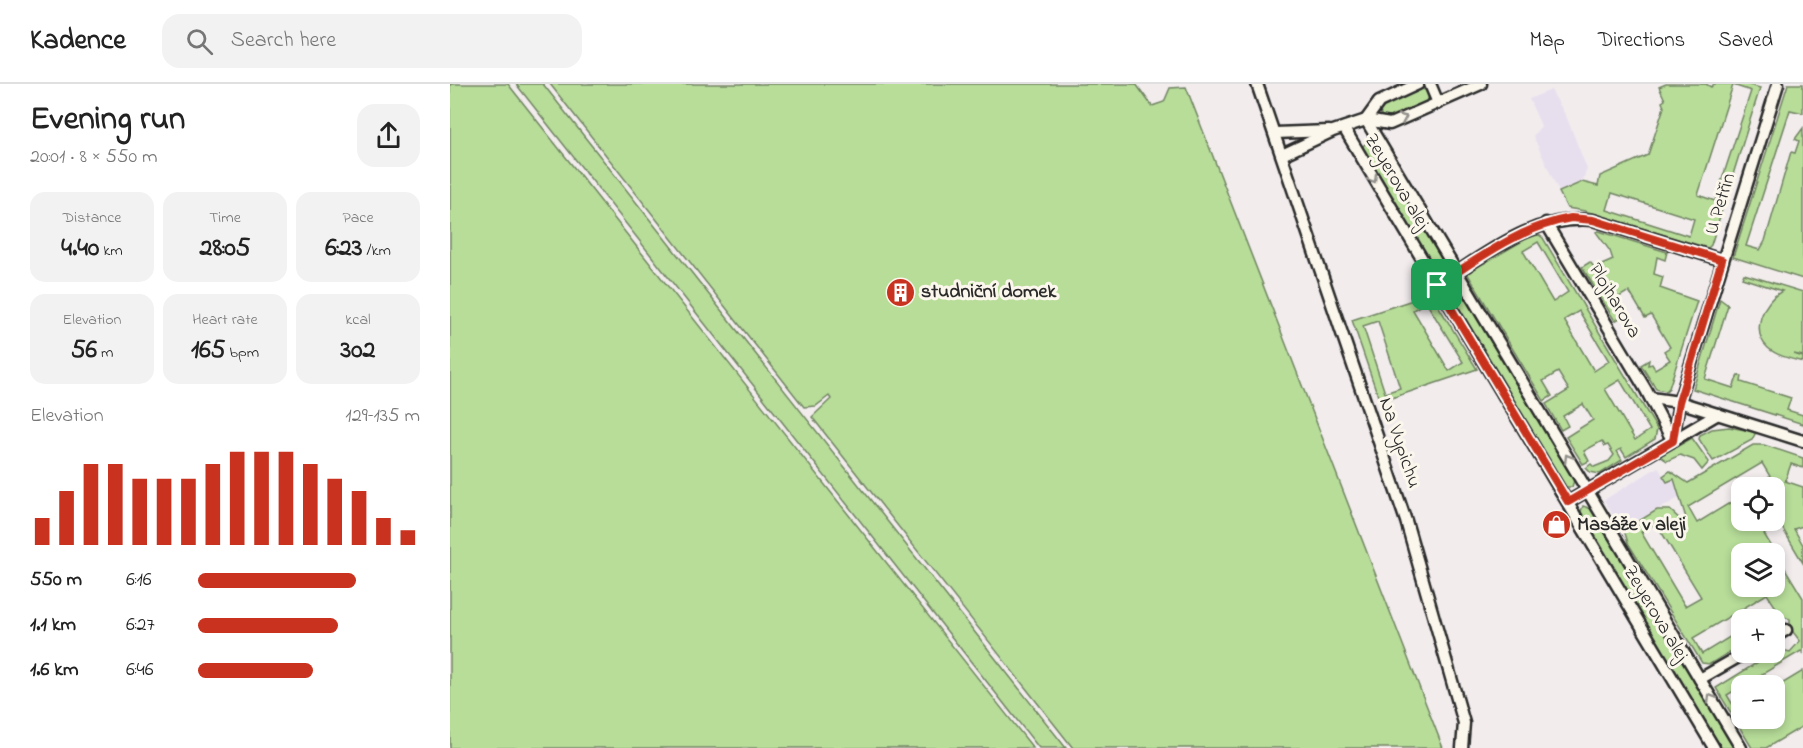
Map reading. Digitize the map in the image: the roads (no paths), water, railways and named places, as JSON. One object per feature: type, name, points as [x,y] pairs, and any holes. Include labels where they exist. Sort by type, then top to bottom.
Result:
[{"type":"street","name":"Na Vypichu","points":[[1257,84],[1406,521],[1464,723],[1462,748]]},
{"type":"street","points":[[1366,120],[1379,102],[1418,84]]},
{"type":"street","points":[[1430,84],[1438,103]]},
{"type":"street","points":[[1282,155],[1366,120],[1390,124],[1481,84]]},
{"type":"street","name":"U Petřin","points":[[1673,441],[1679,402],[1778,84]]},
{"type":"street","name":"Zeyerova alej","points":[[1366,120],[1741,748]]},
{"type":"street","points":[[1275,133],[1338,130]]},
{"type":"street","name":"Zeyerova alej","points":[[1338,130],[1437,285],[1714,748]]},
{"type":"street","points":[[1437,285],[1508,240],[1546,223],[1571,218],[1593,220],[1722,260]]},
{"type":"street","name":"Plojharova","points":[[1546,223],[1651,398],[1673,441]]},
{"type":"street","points":[[1651,398],[1679,402],[1803,441]]},
{"type":"street","points":[[1568,502],[1718,414]]},
{"type":"street","name":"Zeyerova alej","points":[[1700,680],[1731,662]]},
{"type":"place","name":"studniční domek","points":[[900,292]]},
{"type":"place","name":"Masáže v aleji","points":[[1556,525]]}]
